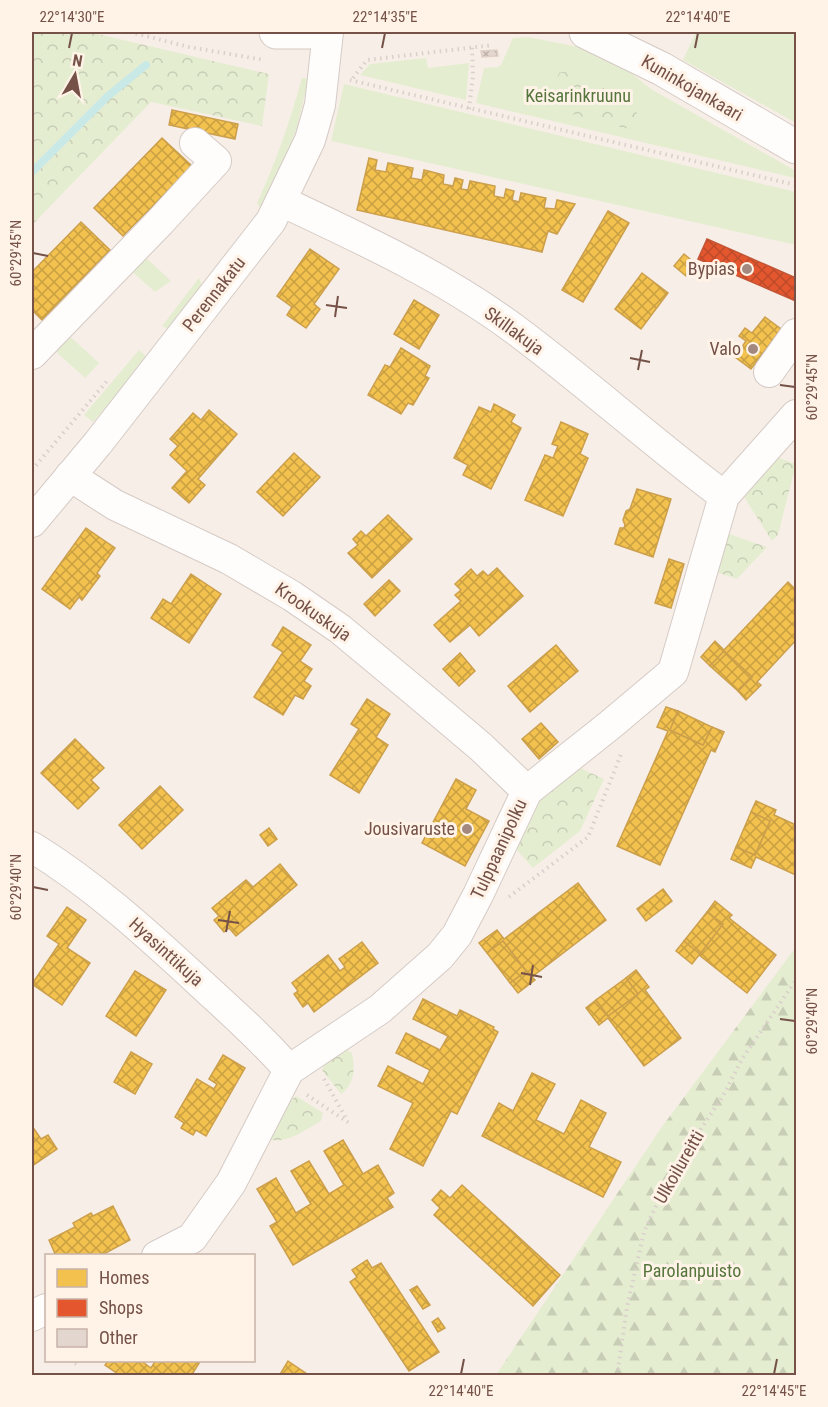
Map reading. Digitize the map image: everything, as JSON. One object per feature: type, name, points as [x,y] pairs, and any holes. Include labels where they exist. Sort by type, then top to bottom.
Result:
[{"type":"street","points":[[273,46],[308,32]]},
{"type":"street","name":"Perennakatu","points":[[32,522],[169,352],[271,220],[310,140],[320,105],[328,32]]},
{"type":"street","name":"Kuninkojankaari","points":[[586,32],[662,69],[796,147]]},
{"type":"street","points":[[32,354],[216,161],[195,143]]},
{"type":"street","name":"Skillakuja","points":[[281,201],[393,255],[440,281],[516,330],[724,496]]},
{"type":"street","points":[[769,372],[796,334]]},
{"type":"street","name":"Tulppaanipolku","points":[[162,1254],[192,1238],[231,1183],[294,1069],[380,1009],[440,956],[457,934],[478,895],[526,791],[673,672],[724,496],[796,415]]},
{"type":"street","name":"Krookuskuja","points":[[70,476],[115,505],[229,559],[292,596],[340,628],[481,747],[526,791]]},
{"type":"street","name":"Hyasinttikuja","points":[[32,847],[96,890],[294,1069]]},
{"type":"path","points":[[130,32],[189,47],[273,46]]},
{"type":"path","points":[[351,80],[367,60],[493,45]]},
{"type":"path","points":[[469,109],[473,76],[472,47]]},
{"type":"path","points":[[342,77],[469,109],[796,184]]},
{"type":"path","points":[[32,470],[33,465],[109,379]]},
{"type":"path","points":[[501,903],[588,837],[622,751]]},
{"type":"path","name":"Ulkoilureitti","points":[[617,1376],[627,1307],[644,1232],[671,1173],[723,1096],[742,1059],[796,980]]},
{"type":"path","points":[[294,1069],[323,1078],[349,1123],[294,1069]]},
{"type":"green space","points":[[32,32],[89,32],[269,74],[262,126],[151,102],[32,225]]},
{"type":"green space","points":[[696,32],[796,32],[796,123],[683,60]]},
{"type":"green space","points":[[528,37],[579,47],[620,64],[651,89],[796,171],[795,178],[476,103],[484,68],[501,65],[513,38]]},
{"type":"green space","points":[[426,58],[428,68],[469,63],[466,100],[360,75],[370,64]]},
{"type":"green space","name":"Keisarinkruunu","points":[[566,71],[596,84],[625,103],[641,117],[638,125],[632,129],[624,128],[553,109],[551,96],[559,73]]},
{"type":"green space","points":[[302,78],[309,78],[297,127],[282,169],[261,209],[257,203],[282,141]]},
{"type":"green space","points":[[344,84],[796,192],[796,245],[331,141]]},
{"type":"green space","points":[[142,254],[171,281],[155,292],[129,269]]},
{"type":"green space","points":[[199,278],[204,288],[170,330],[162,326]]},
{"type":"green space","points":[[65,332],[99,363],[85,378],[51,347]]},
{"type":"green space","points":[[139,350],[148,358],[93,422],[84,415]]},
{"type":"green space","points":[[777,457],[796,464],[778,535],[772,541],[744,497]]},
{"type":"green space","points":[[726,533],[767,547],[737,579],[716,572]]},
{"type":"green space","points":[[578,767],[604,779],[580,831],[533,868],[514,847],[536,801]]},
{"type":"green space","name":"Parolanpuisto","points":[[796,947],[796,1375],[496,1375],[661,1128]]},
{"type":"green space","points":[[344,1048],[352,1053],[354,1070],[349,1086],[341,1094],[322,1070],[327,1060]]},
{"type":"green space","points":[[296,1096],[323,1113],[321,1121],[287,1139],[266,1138],[289,1102]]},
{"type":"building: Homes","points":[[172,110],[238,124],[235,139],[169,125]]},
{"type":"building: Homes","points":[[162,138],[192,166],[123,236],[94,208]]},
{"type":"building: Homes","points":[[369,158],[377,160],[375,170],[386,172],[388,163],[413,168],[411,178],[422,180],[424,170],[444,175],[443,184],[453,186],[455,178],[463,180],[461,189],[468,190],[470,181],[495,186],[494,196],[504,198],[506,189],[514,191],[512,200],[519,202],[521,193],[546,198],[544,208],[555,209],[557,200],[575,204],[557,234],[548,231],[542,252],[357,210]]},
{"type":"building: Homes","points":[[608,211],[629,223],[583,302],[562,290]]},
{"type":"building: Homes","points":[[81,222],[110,250],[42,320],[32,310],[32,272]]},
{"type":"building: Homes","points":[[310,249],[339,269],[314,304],[320,309],[306,328],[287,315],[292,307],[277,296]]},
{"type":"building: Homes","points":[[684,254],[696,264],[686,276],[674,266]]},
{"type":"building: Homes","points":[[642,273],[668,293],[641,329],[615,309]]},
{"type":"building: Homes","points":[[414,300],[439,315],[419,349],[394,334]]},
{"type":"building: Homes","name":"Valo","points":[[765,317],[781,329],[751,369],[735,357],[746,341],[739,336],[745,328],[752,333]]},
{"type":"building: Homes","points":[[401,348],[430,366],[425,376],[429,378],[413,405],[408,403],[401,414],[368,395],[385,365],[390,367]]},
{"type":"building: Homes","points":[[494,404],[515,415],[511,422],[521,428],[491,489],[463,475],[468,465],[454,458],[479,407],[491,412]]},
{"type":"building: Homes","points":[[209,410],[237,434],[198,479],[205,485],[189,503],[172,488],[187,471],[170,455],[178,446],[170,439],[193,413],[201,420]]},
{"type":"building: Homes","points":[[561,422],[588,434],[580,454],[588,458],[563,516],[525,500],[545,455],[553,458],[558,446],[552,444]]},
{"type":"building: Homes","points":[[294,453],[320,477],[283,516],[257,492]]},
{"type":"building: Homes","points":[[637,489],[671,499],[653,557],[615,544],[620,528],[624,528],[623,520],[626,511],[630,509]]},
{"type":"building: Homes","points":[[388,515],[412,539],[372,578],[348,553],[358,545],[353,539],[361,531],[366,536]]},
{"type":"building: Homes","points":[[86,528],[115,548],[97,573],[100,576],[82,600],[79,597],[70,609],[42,589]]},
{"type":"building: Homes","points":[[669,559],[684,564],[671,608],[655,603]]},
{"type":"building: Homes","points":[[497,568],[523,596],[479,636],[470,625],[450,642],[434,625],[461,601],[455,595],[461,590],[455,584],[471,569],[477,576],[483,571],[488,576]]},
{"type":"building: Homes","points":[[191,574],[221,594],[189,643],[151,618],[163,599],[171,604]]},
{"type":"building: Homes","points":[[389,580],[400,591],[375,616],[364,604]]},
{"type":"building: Homes","points":[[788,582],[796,590],[796,640],[757,682],[761,685],[746,700],[738,691],[752,677],[724,651],[710,666],[701,657],[715,641],[724,650]]},
{"type":"building: Homes","points":[[283,627],[311,645],[300,661],[312,669],[304,681],[311,686],[303,699],[295,695],[283,715],[254,697],[283,652],[272,645]]},
{"type":"building: Homes","points":[[556,645],[578,671],[530,712],[508,686]]},
{"type":"building: Homes","points":[[724,651],[752,677],[738,691],[710,666]]},
{"type":"building: Homes","points":[[460,653],[475,671],[459,686],[443,669]]},
{"type":"building: Homes","points":[[367,699],[390,714],[376,737],[388,745],[359,793],[330,775],[359,729],[351,724]]},
{"type":"building: Homes","points":[[666,707],[678,711],[670,730],[703,745],[712,727],[724,732],[715,752],[711,750],[660,865],[617,846],[668,731],[657,727]]},
{"type":"building: Homes","points":[[678,711],[712,727],[703,745],[670,730]]},
{"type":"building: Homes","points":[[541,723],[558,742],[539,759],[522,739]]},
{"type":"building: Homes","points":[[75,739],[104,768],[91,780],[99,788],[78,809],[41,773]]},
{"type":"building: Homes","points":[[456,779],[476,790],[466,809],[489,821],[465,866],[422,843]]},
{"type":"building: Homes","points":[[160,786],[183,810],[142,849],[119,825]]},
{"type":"building: Homes","points":[[756,801],[776,810],[774,815],[796,825],[796,875],[756,857],[751,868],[731,859],[736,847],[755,855],[770,821],[751,812]]},
{"type":"building: Homes","points":[[751,812],[770,821],[755,855],[736,847]]},
{"type":"building: Homes","points":[[269,828],[277,839],[268,846],[260,835]]},
{"type":"building: Homes","points":[[280,864],[297,885],[236,936],[229,928],[224,932],[214,920],[219,916],[212,908],[246,880],[253,887]]},
{"type":"building: Homes","points":[[578,883],[606,920],[532,977],[535,980],[518,993],[510,983],[526,971],[503,941],[487,953],[479,943],[497,930],[504,939]]},
{"type":"building: Homes","points":[[663,889],[672,901],[646,921],[637,909]]},
{"type":"building: Homes","points":[[715,901],[732,915],[729,918],[776,955],[747,993],[699,955],[692,964],[676,951],[684,941],[700,954],[723,924],[707,912]]},
{"type":"building: Homes","points":[[67,907],[86,920],[67,948],[90,963],[62,1005],[32,984],[59,944],[47,936]]},
{"type":"building: Homes","points":[[707,912],[723,924],[700,954],[684,941]]},
{"type":"building: Homes","points":[[503,941],[526,971],[510,983],[487,953]]},
{"type":"building: Homes","points":[[362,942],[378,963],[314,1012],[308,1003],[303,1007],[294,994],[298,991],[292,983],[328,955],[340,971],[345,967],[339,959]]},
{"type":"building: Homes","points":[[636,970],[649,987],[645,990],[681,1038],[644,1066],[608,1018],[599,1025],[586,1008],[596,1000],[608,1016],[638,994],[626,978]]},
{"type":"building: Homes","points":[[135,971],[166,990],[136,1036],[106,1016]]},
{"type":"building: Homes","points":[[626,978],[638,994],[608,1016],[596,1000]]},
{"type":"building: Homes","points":[[423,999],[457,1016],[460,1010],[494,1027],[493,1029],[498,1032],[457,1114],[451,1111],[423,1166],[390,1149],[413,1103],[378,1086],[388,1066],[423,1084],[430,1070],[396,1053],[406,1033],[440,1050],[448,1036],[413,1019]]},
{"type":"building: Homes","points":[[131,1052],[152,1064],[135,1094],[114,1082]]},
{"type":"building: Homes","points":[[223,1055],[245,1068],[206,1136],[196,1130],[193,1135],[181,1128],[184,1123],[175,1117],[197,1079],[214,1089],[217,1084],[209,1079]]},
{"type":"building: Homes","points":[[532,1073],[555,1084],[536,1120],[564,1134],[581,1100],[606,1113],[589,1147],[621,1162],[603,1197],[482,1136],[499,1103],[513,1111]]},
{"type":"building: Homes","points":[[32,1126],[41,1139],[48,1135],[57,1149],[32,1166]]},
{"type":"building: Homes","points":[[343,1140],[363,1174],[378,1165],[394,1193],[387,1198],[393,1207],[293,1265],[270,1226],[277,1222],[257,1189],[276,1178],[296,1213],[311,1204],[291,1171],[309,1161],[329,1194],[344,1185],[324,1151]]},
{"type":"building: Homes","points":[[462,1185],[560,1275],[533,1306],[434,1215],[440,1208],[432,1200],[441,1190],[450,1198]]},
{"type":"building: Homes","points":[[113,1206],[130,1240],[104,1254],[55,1254],[49,1240],[75,1227],[73,1223],[91,1213],[93,1216]]},
{"type":"building: Homes","points":[[367,1260],[372,1268],[381,1263],[439,1352],[409,1371],[350,1282],[357,1277],[352,1270]]},
{"type":"building: Homes","points":[[417,1286],[430,1305],[423,1309],[410,1290]]},
{"type":"building: Homes","points":[[438,1318],[445,1328],[438,1332],[432,1322]]},
{"type":"building: Homes","points":[[288,1361],[307,1374],[307,1376],[279,1376]]},
{"type":"building: Homes","points":[[107,1362],[143,1362],[151,1368],[155,1362],[200,1362],[191,1376],[121,1376],[105,1365]]},
{"type":"building: Shops","name":"Bypias","points":[[707,239],[796,278],[796,301],[698,259]]},
{"type":"building: Other","points":[[497,50],[498,56],[482,57],[481,51]]},
{"type":"waterway","points":[[32,172],[108,96],[146,65]]},
{"type":"place","name":"Bypias","points":[[747,269]]},
{"type":"place","name":"Valo","points":[[753,349]]},
{"type":"place","name":"Jousivaruste","points":[[467,829]]}]
